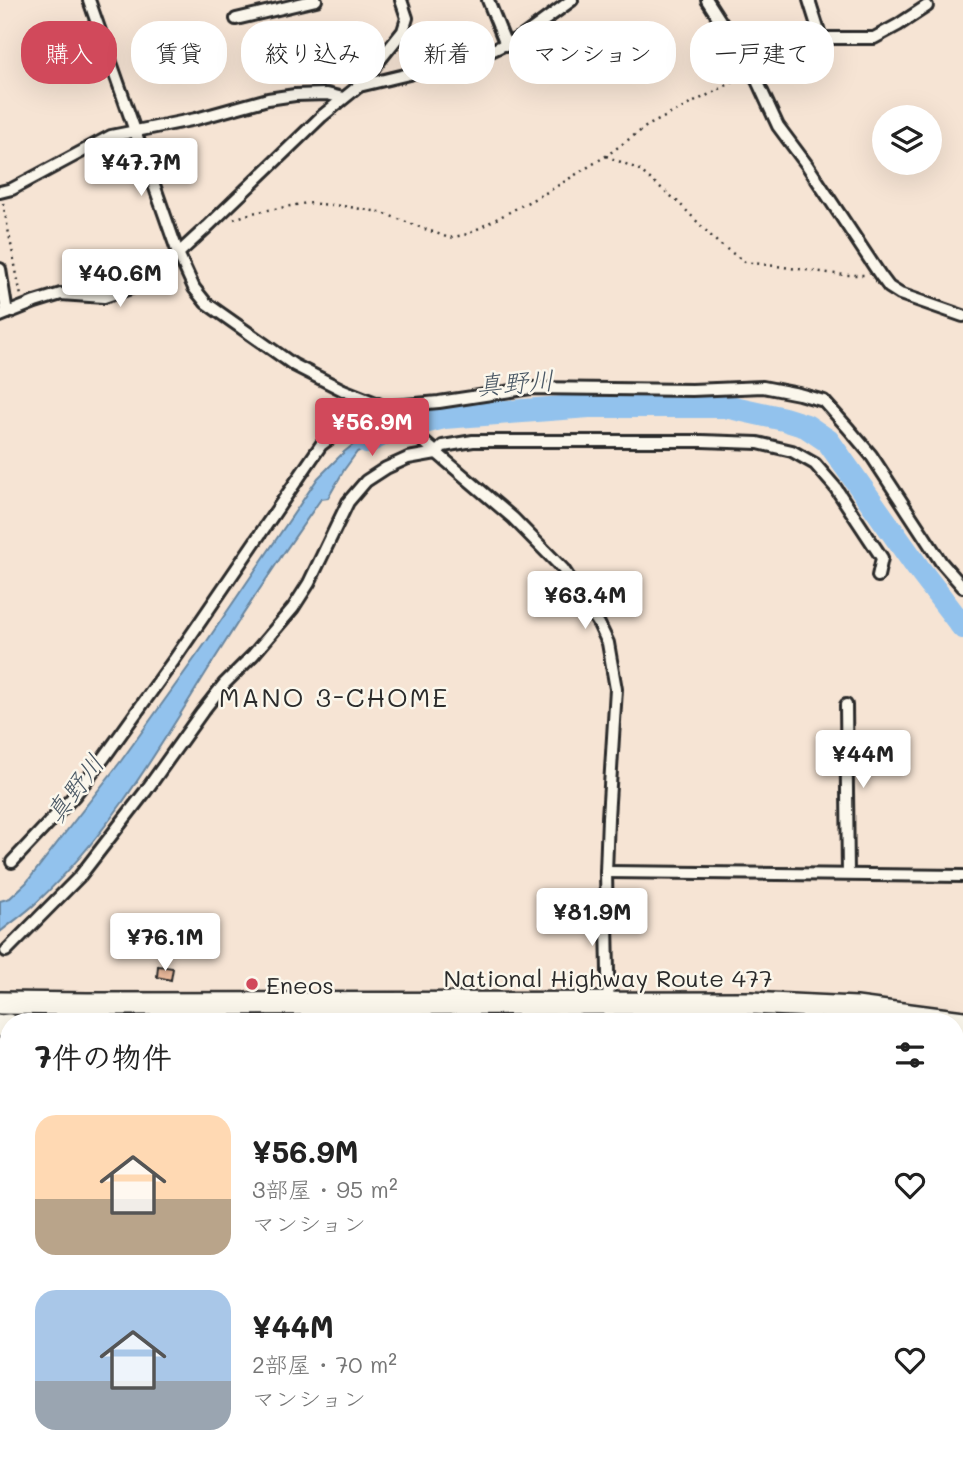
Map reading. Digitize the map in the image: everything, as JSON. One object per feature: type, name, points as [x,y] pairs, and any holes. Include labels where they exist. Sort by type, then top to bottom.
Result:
[{"type":"highway","name":"National Highway Route 477","points":[[0,1003],[89,1013],[609,1012],[803,1004],[897,1013]]},
{"type":"street","points":[[89,0],[178,253],[194,288],[206,303],[294,365],[386,410],[513,518],[563,569],[599,624],[608,643],[616,689],[606,872],[609,1012]]},
{"type":"street","points":[[236,19],[275,5],[316,0]]},
{"type":"street","points":[[0,269],[4,314],[61,294],[104,297],[131,288],[157,273],[322,116],[359,86],[403,30],[407,18],[401,0]]},
{"type":"street","points":[[488,0],[506,45]]},
{"type":"street","points":[[707,0],[720,21]]},
{"type":"street","points":[[809,0],[816,21]]},
{"type":"street","points":[[359,86],[476,58],[523,36],[566,1]]},
{"type":"street","points":[[834,38],[874,38],[927,6]]},
{"type":"street","points":[[759,84],[778,126],[889,287],[901,295],[963,316]]},
{"type":"street","points":[[0,191],[21,185],[111,136],[196,119],[268,99],[327,94],[343,99]]},
{"type":"street","points":[[12,862],[74,796],[103,758],[174,660],[321,445],[356,419],[386,410],[531,388],[692,390],[763,387],[824,401],[870,455],[941,562],[963,587]]},
{"type":"street","points":[[6,951],[80,876],[209,703],[293,608],[309,583],[348,502],[366,481],[408,457],[443,446],[473,441],[702,441],[758,443],[792,451],[815,464],[835,487],[882,558],[878,576]]},
{"type":"street","points":[[846,705],[848,874]]},
{"type":"street","points":[[606,872],[963,876]]},
{"type":"path","points":[[208,227],[252,213],[307,203],[380,212],[449,238],[468,234],[549,191],[648,126],[730,84]]},
{"type":"path","points":[[606,156],[638,169],[677,201],[718,243],[745,262],[844,275],[880,275]]},
{"type":"path","points":[[0,191],[23,306]]},
{"type":"water","points":[[391,425],[397,431],[357,452],[328,498],[321,499],[252,601],[153,757],[88,848],[33,906],[0,932],[0,901],[10,898],[26,883],[121,761],[318,478],[359,440]]},
{"type":"building","points":[[158,966],[173,968],[171,980],[157,977]]},
{"type":"waterway","name":"真野川","points":[[367,442],[391,430],[444,417],[589,406],[725,406],[784,419],[806,426],[828,441],[963,627]]},
{"type":"place","name":"Eneos","points":[[252,984]]},
{"type":"district","name":"MANO 3-CHOME","points":[[334,697]]}]
